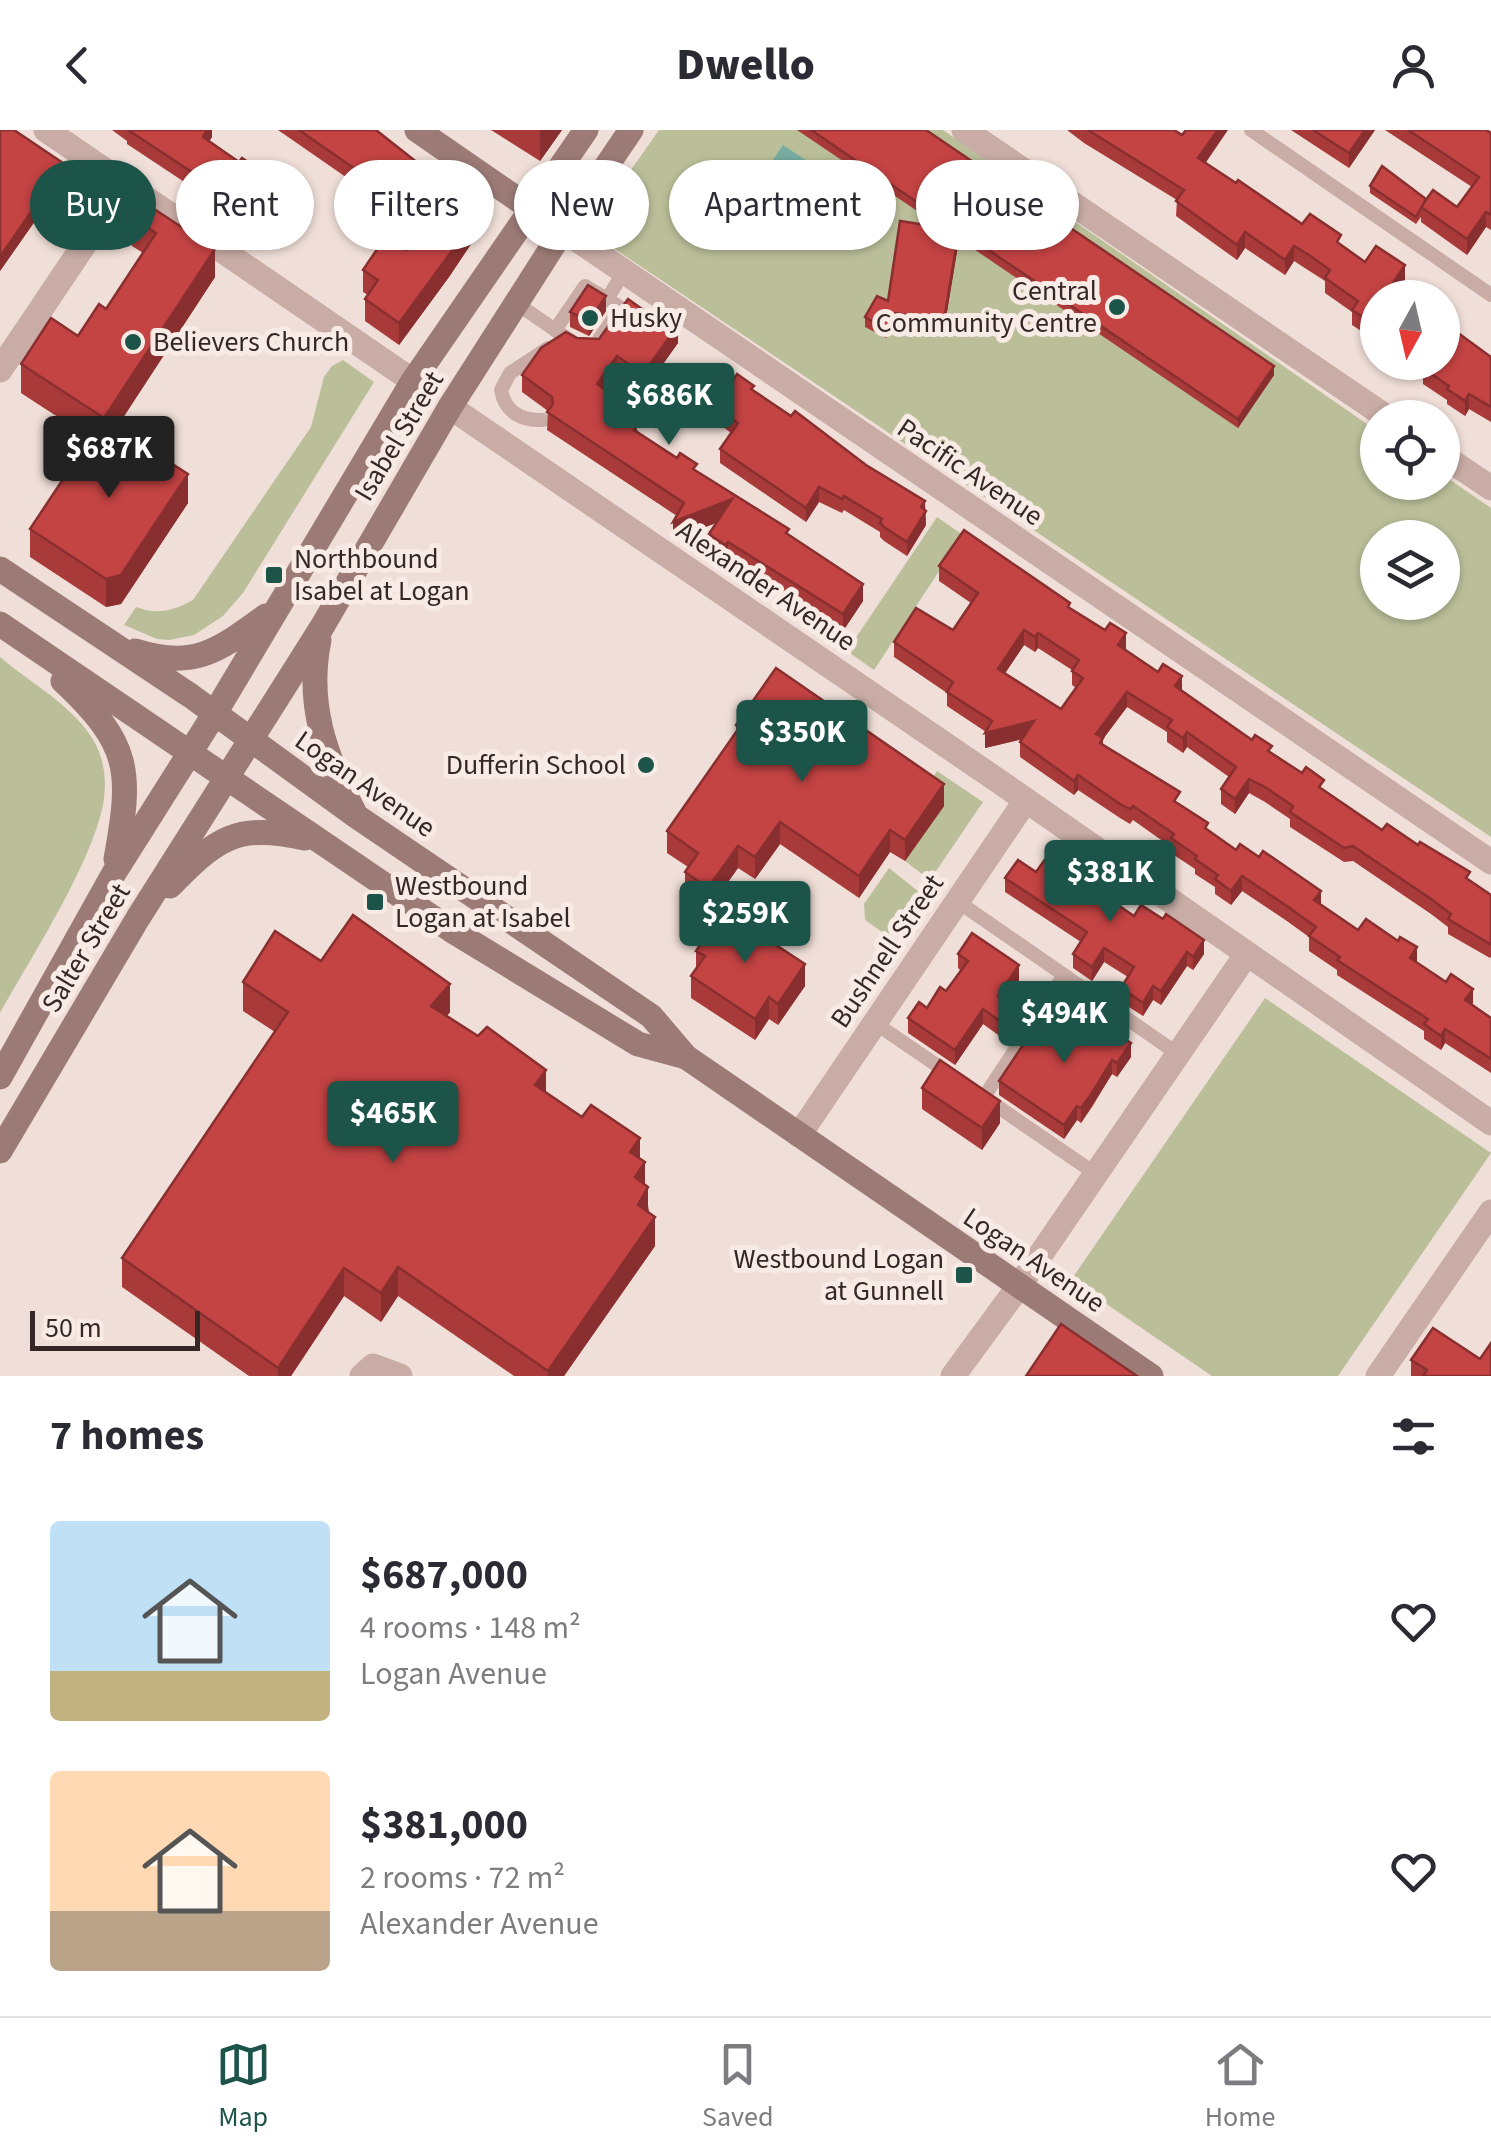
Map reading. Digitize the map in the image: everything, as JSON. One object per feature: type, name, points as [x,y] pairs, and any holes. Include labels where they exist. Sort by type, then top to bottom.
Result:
[{"type":"main road","name":"Pacific Avenue","points":[[417,130],[514,197]]},
{"type":"main road","name":"Isabel Street","points":[[566,160],[586,130]]},
{"type":"main road","name":"Isabel Street","points":[[611,160],[631,130]]},
{"type":"main road","name":"Isabel Street","points":[[190,753],[413,381],[514,237]]},
{"type":"main road","name":"Isabel Street","points":[[227,778],[322,626],[450,407],[550,250]]},
{"type":"main road","name":"Logan Avenue","points":[[0,569],[651,1016],[686,1058],[1151,1376]]},
{"type":"main road","points":[[106,641],[159,658],[195,658],[217,650],[274,610]]},
{"type":"main road","points":[[2,625],[98,714],[113,738],[122,762],[126,791],[114,872]]},
{"type":"main road","name":"Logan Avenue","points":[[2,625],[451,930],[638,1044],[686,1058]]},
{"type":"main road","points":[[322,626],[313,669],[317,720],[329,760],[356,816]]},
{"type":"main road","name":"Salter Street","points":[[0,1077],[114,872],[190,753]]},
{"type":"main road","name":"Salter Street","points":[[0,1151],[138,918],[227,778]]},
{"type":"main road","points":[[138,918],[208,849],[230,838],[265,830],[319,841]]},
{"type":"street","points":[[46,130],[90,160]]},
{"type":"street","points":[[964,130],[1362,400]]},
{"type":"street","points":[[156,205],[413,381]]},
{"type":"street","points":[[0,370],[81,250]]},
{"type":"street","name":"Pacific Avenue","points":[[592,250],[1491,862]]},
{"type":"street","name":"Alexander Avenue","points":[[450,407],[1026,800],[1491,1124]]},
{"type":"street","points":[[1460,467],[1491,488]]},
{"type":"street","name":"Bushnell Street","points":[[799,1135],[1026,800]]},
{"type":"street","points":[[953,1376],[1246,955]]},
{"type":"street","points":[[1378,1376],[1491,1212]]},
{"type":"street","points":[[362,1376],[373,1366],[400,1376]]},
{"type":"lane","points":[[1250,130],[1491,295]]},
{"type":"lane","points":[[608,299],[624,272]]},
{"type":"lane","points":[[516,303],[570,343],[594,347],[621,308],[585,286],[570,343],[510,373],[502,383],[506,406],[522,419],[543,420]]},
{"type":"lane","points":[[957,901],[1178,1054]]},
{"type":"lane","points":[[984,1098],[1064,975]]},
{"type":"lane","points":[[875,1023],[1096,1174]]},
{"type":"green space","points":[[659,130],[943,130],[986,160],[916,160],[916,250],[1079,250],[1079,224],[1360,419],[1360,500],[1460,500],[1460,487],[1491,508],[1491,837],[616,250],[649,250],[649,160],[638,160]]},
{"type":"green space","points":[[343,360],[374,382],[243,593],[223,616],[194,635],[157,639],[124,625],[136,607],[165,611],[193,600],[311,427],[324,377]]},
{"type":"green space","points":[[937,517],[963,535],[874,670],[847,651]]},
{"type":"green space","points":[[0,657],[62,704],[83,726],[100,754],[105,788],[86,856],[0,1013]]},
{"type":"green space","points":[[937,771],[983,802],[930,880],[905,861],[943,806],[923,792]]},
{"type":"green space","points":[[889,868],[919,892],[888,936],[865,920],[864,904]]},
{"type":"green space","points":[[1265,998],[1491,1153],[1338,1376],[1212,1376],[1071,1280]]},
{"type":"water","points":[[783,145],[806,160],[773,160]]},
{"type":"building","points":[[0,130],[14,130],[59,160],[30,160],[30,213],[0,257]]},
{"type":"building","points":[[128,130],[207,130],[203,137],[236,160],[176,160]]},
{"type":"building","points":[[299,130],[376,130],[414,160],[342,160]]},
{"type":"building","points":[[811,130],[926,130],[970,160],[916,160],[916,201],[896,188],[896,160],[855,160]]},
{"type":"building","points":[[1088,130],[1174,130],[1182,135],[1186,130],[1218,130],[1198,158],[1302,224],[1310,214],[1341,235],[1337,242],[1365,262],[1376,246],[1405,265],[1395,280],[1360,280],[1360,315],[1352,310],[1358,301],[1325,278],[1330,270],[1309,255],[1294,246],[1285,260],[1245,232],[1237,245],[1176,201],[1184,190]]},
{"type":"building","points":[[1313,130],[1365,130],[1349,153]]},
{"type":"building","points":[[1408,130],[1491,133],[1491,215],[1486,212],[1467,239],[1421,207],[1433,190],[1457,207],[1479,177]]},
{"type":"building","points":[[1382,166],[1426,199],[1416,217],[1370,186]]},
{"type":"building","name":"Believers Church","points":[[156,210],[176,223],[176,250],[214,250],[104,418],[21,364],[51,318],[78,336],[99,304],[106,309],[145,250],[156,250]]},
{"type":"building","points":[[900,221],[916,223],[916,250],[956,250],[944,320],[895,313],[886,329],[865,317],[877,296],[888,301]]},
{"type":"building","points":[[1079,234],[1274,366],[1238,419],[989,250],[1079,250]]},
{"type":"building","points":[[377,250],[452,250],[399,323],[365,299],[378,280],[363,270]]},
{"type":"building","points":[[588,285],[606,296],[589,321],[570,312]]},
{"type":"building","points":[[628,299],[656,319],[661,313],[678,325],[643,374],[617,356],[597,384],[623,402],[619,408],[640,422],[634,430],[677,458],[680,453],[697,464],[693,469],[789,529],[786,533],[863,584],[843,614],[709,534],[732,499],[673,522],[684,503],[547,412],[553,404],[552,397],[522,375],[541,348],[566,332],[577,338],[599,339]]},
{"type":"building","points":[[1460,334],[1491,357],[1491,407],[1469,394],[1465,401],[1447,389],[1449,386],[1440,380],[1460,380]]},
{"type":"building","points":[[737,374],[754,386],[751,389],[791,416],[795,411],[866,465],[925,501],[921,507],[926,511],[907,542],[884,527],[882,519],[844,496],[842,499],[819,487],[806,508],[720,449],[738,423],[719,410],[727,400],[722,396]]},
{"type":"building","points":[[103,419],[188,474],[121,575],[106,579],[30,529]]},
{"type":"building","points":[[964,530],[1070,603],[1068,607],[1105,630],[1110,623],[1126,633],[1118,645],[1158,672],[1163,664],[1182,676],[1175,686],[1252,740],[1255,735],[1272,746],[1268,751],[1302,773],[1306,767],[1324,780],[1319,787],[1382,830],[1387,824],[1470,872],[1466,878],[1491,895],[1490,944],[1448,919],[1451,914],[1353,846],[1344,848],[1290,812],[1293,806],[1265,787],[1249,779],[1235,799],[1221,789],[1236,767],[1187,732],[1183,738],[1167,727],[1172,720],[1127,692],[1096,734],[1103,738],[1100,743],[1180,792],[1174,801],[1208,823],[1205,828],[1236,850],[1240,844],[1259,857],[1263,851],[1321,891],[1314,900],[1358,930],[1366,919],[1398,941],[1400,937],[1417,947],[1410,958],[1446,982],[1451,974],[1473,989],[1465,1000],[1491,1018],[1491,1059],[1445,1029],[1441,1036],[1424,1024],[1428,1019],[1337,960],[1340,957],[1309,936],[1316,927],[1284,904],[1242,876],[1231,891],[1215,879],[1218,875],[1195,859],[1197,856],[1171,838],[1174,834],[1078,775],[1074,781],[1020,742],[1034,721],[985,733],[992,721],[947,692],[953,682],[894,642],[916,608],[953,630],[978,593],[939,566]],"holes":[[[1024,630],[1035,637],[1038,633],[1079,660],[1072,671],[1083,678],[1061,709],[998,669]]]},
{"type":"building","points":[[776,668],[944,784],[905,840],[890,830],[859,876],[780,822],[755,857],[738,846],[708,888],[685,872],[698,853],[667,831]]},
{"type":"building","points":[[1054,847],[1068,857],[1061,866],[1134,916],[1141,905],[1163,919],[1166,914],[1204,940],[1193,957],[1187,952],[1161,991],[1153,986],[1143,1003],[1121,988],[1134,967],[1104,948],[1092,967],[1073,954],[1087,932],[1005,878],[1018,860],[1036,872]]},
{"type":"building","points":[[723,910],[805,964],[778,1004],[769,997],[755,1019],[691,976],[705,956],[696,951]]},
{"type":"building","points":[[353,915],[450,984],[431,1006],[478,1036],[487,1027],[546,1070],[535,1085],[582,1117],[591,1105],[640,1138],[630,1152],[645,1162],[635,1177],[648,1187],[638,1205],[655,1217],[548,1371],[398,1267],[381,1293],[344,1268],[278,1368],[122,1258],[288,1012],[243,982],[275,931],[321,961]]},
{"type":"building","points":[[972,933],[1019,965],[998,996],[1018,1010],[1008,1027],[983,1009],[955,1050],[908,1018],[919,1002],[927,1008],[940,987],[946,991],[968,961],[958,954]]},
{"type":"building","points":[[1088,1014],[1131,1043],[1117,1063],[1112,1060],[1081,1108],[1077,1106],[1064,1125],[999,1081],[1035,1027],[1057,1042],[1074,1016],[1082,1021]]},
{"type":"building","points":[[940,1060],[1000,1101],[982,1128],[922,1088]]},
{"type":"building","points":[[1061,1324],[1137,1376],[1026,1376]]},
{"type":"building","points":[[1433,1328],[1480,1359],[1491,1343],[1491,1376],[1423,1376],[1427,1370],[1411,1360]]},
{"type":"place","name":"Central Community Centre","points":[[1117,307]]},
{"type":"place","name":"Husky","points":[[590,318]]},
{"type":"place","name":"Believers Church","points":[[133,342]]},
{"type":"place","name":"Northbound Isabel at Logan","points":[[274,575]]},
{"type":"place","name":"Dufferin School","points":[[646,765]]},
{"type":"place","name":"Westbound Logan at Isabel","points":[[375,902]]},
{"type":"place","name":"Westbound Logan at Gunnell","points":[[964,1275]]}]
